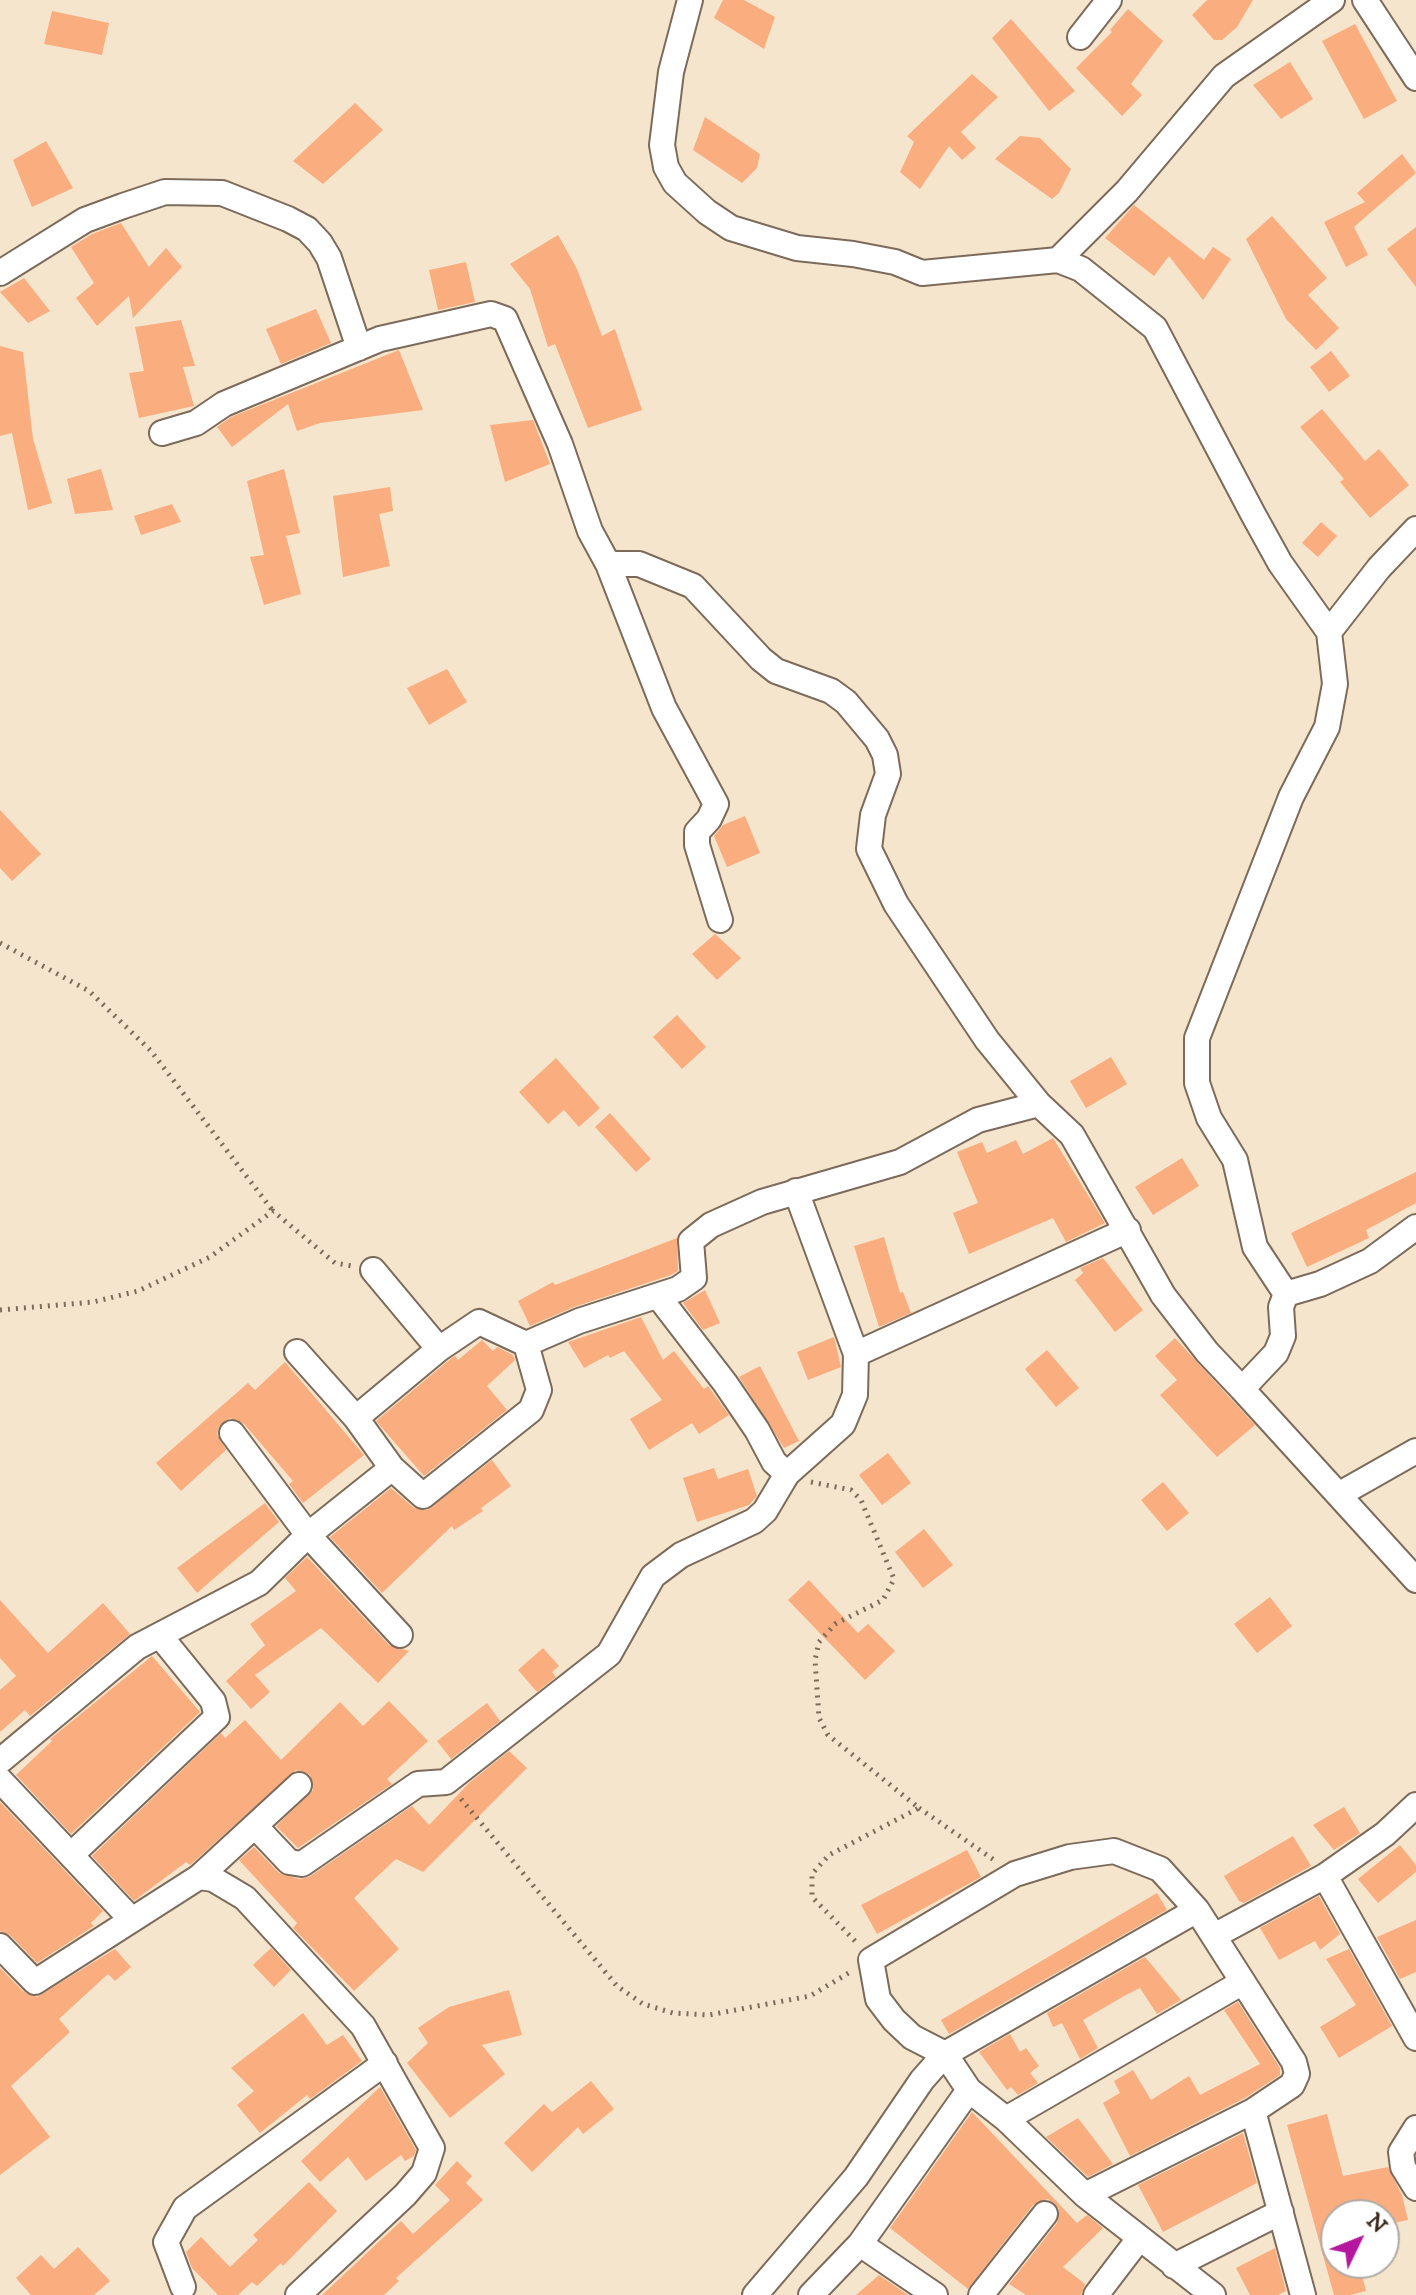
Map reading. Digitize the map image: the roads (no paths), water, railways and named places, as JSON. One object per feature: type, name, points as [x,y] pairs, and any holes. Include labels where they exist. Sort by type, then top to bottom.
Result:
[{"type":"street","points":[[690,0],[671,72],[662,145],[666,167],[675,183],[707,212],[731,228],[759,239],[797,248],[881,259],[922,273],[1058,260],[1081,269],[1155,328],[1280,563],[1329,632],[1335,684],[1327,727],[1291,797],[1197,1038],[1197,1083],[1209,1118],[1235,1160],[1255,1247],[1286,1294]]},
{"type":"street","points":[[1080,37],[1109,0]]},
{"type":"street","points":[[1058,260],[1136,181],[1224,76],[1332,0]]},
{"type":"street","points":[[1365,0],[1416,78]]},
{"type":"street","points":[[0,273],[85,220],[123,206],[165,192],[222,193],[288,219],[307,229],[320,243],[329,258],[359,348]]},
{"type":"street","points":[[162,433],[196,423],[224,404],[380,339],[491,314],[505,319],[560,444],[590,531],[608,564],[664,708],[716,804],[709,819],[697,832],[697,845],[720,920]]},
{"type":"street","points":[[1329,632],[1416,530]]},
{"type":"street","points":[[608,564],[639,564],[693,586],[776,671],[831,691],[863,720],[885,755],[888,774],[868,838],[873,859],[917,938],[987,1040],[1039,1104],[1072,1135],[1163,1295],[1207,1352],[1416,1580]]},
{"type":"street","points":[[356,1418],[439,1349],[479,1322],[526,1344],[579,1321],[678,1289],[694,1278],[691,1241],[699,1232],[735,1213],[796,1191],[900,1162],[978,1120],[1039,1104]]},
{"type":"street","points":[[255,1826],[289,1862],[302,1864],[418,1784],[446,1782],[609,1654],[653,1576],[681,1555],[754,1521],[765,1511],[787,1474],[831,1438],[852,1408],[856,1354],[796,1191]]},
{"type":"street","points":[[1286,1294],[1320,1284],[1370,1261],[1416,1227]]},
{"type":"street","points":[[856,1354],[1128,1230]]},
{"type":"street","points":[[373,1270],[439,1349]]},
{"type":"street","points":[[1242,1389],[1276,1353],[1283,1336],[1281,1307],[1286,1294]]},
{"type":"street","points":[[658,1296],[757,1430],[774,1462],[787,1474]]},
{"type":"street","points":[[297,1352],[356,1418],[392,1468],[423,1496],[531,1410],[539,1390],[526,1344]]},
{"type":"street","points":[[232,1433],[308,1535],[400,1635]]},
{"type":"street","points":[[1340,1494],[1416,1451]]},
{"type":"street","points":[[0,1761],[117,1661],[259,1583],[308,1535],[392,1468]]},
{"type":"street","points":[[71,1855],[217,1717],[213,1701],[161,1637]]},
{"type":"street","points":[[0,1780],[131,1919]]},
{"type":"street","points":[[0,1946],[35,1982],[199,1877],[299,1785]]},
{"type":"street","points":[[1214,1936],[1325,1876],[1385,1834],[1416,1805]]},
{"type":"street","points":[[1085,2195],[1253,2111],[1282,2094],[1297,2074],[1294,2062],[1197,1910],[1160,1869],[1114,1851],[1070,1857],[1015,1874],[871,1960],[878,1999],[912,2037],[945,2054],[969,2090],[1006,2119],[1085,2195],[1138,2240],[1213,2295]]},
{"type":"street","points":[[1325,1876],[1416,2038]]},
{"type":"street","points":[[199,1877],[230,1886],[245,1898],[363,2026],[432,2148],[424,2173],[385,2216],[298,2295]]},
{"type":"street","points":[[755,2295],[856,2177],[922,2080],[945,2054],[1197,1910]]},
{"type":"street","points":[[1006,2119],[1243,1982]]},
{"type":"street","points":[[183,2292],[166,2242],[185,2208],[385,2063]]},
{"type":"street","points":[[811,2295],[860,2244],[969,2090]]},
{"type":"street","points":[[1253,2111],[1303,2295]]},
{"type":"street","points":[[1416,2128],[1401,2152],[1403,2167],[1416,2188]]},
{"type":"street","points":[[1174,2266],[1281,2212]]},
{"type":"street","points":[[981,2295],[1045,2214]]},
{"type":"street","points":[[1096,2295],[1138,2240]]},
{"type":"street","points":[[860,2244],[935,2295]]}]
